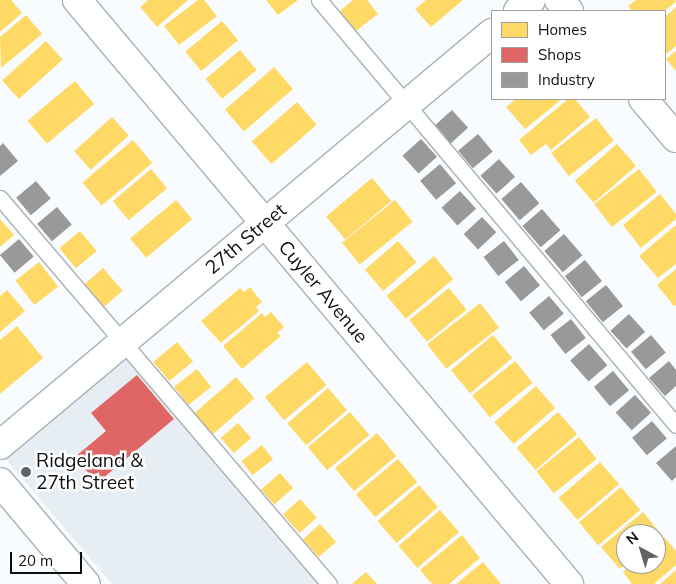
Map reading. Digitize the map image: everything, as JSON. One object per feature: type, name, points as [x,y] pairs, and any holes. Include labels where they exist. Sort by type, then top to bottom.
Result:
[{"type":"street","name":"Cuyler Avenue","points":[[77,0],[570,584]]},
{"type":"street","points":[[519,10],[531,0]]},
{"type":"street","points":[[560,0],[568,10]]},
{"type":"street","name":"27th Street","points":[[0,445],[491,34]]},
{"type":"street","points":[[644,100],[676,138]]},
{"type":"street","points":[[0,482],[86,584]]},
{"type":"lane","points":[[319,0],[676,425]]},
{"type":"lane","points":[[0,198],[329,584]]},
{"type":"shaded area","points":[[129,351],[329,584],[112,584],[4,457]]},
{"type":"building: Homes","points":[[0,0],[11,0],[22,13],[0,32]]},
{"type":"building: Homes","points":[[148,0],[188,0],[157,27],[140,7]]},
{"type":"building: Homes","points":[[198,0],[204,0],[217,16],[179,45],[164,26]]},
{"type":"building: Homes","points":[[266,0],[298,0],[278,15]]},
{"type":"building: Homes","points":[[353,0],[367,0],[378,14],[356,31],[340,11]]},
{"type":"building: Homes","points":[[426,0],[463,0],[431,27],[415,9]]},
{"type":"building: Homes","points":[[636,0],[675,0],[676,2],[665,10],[631,10],[628,6]]},
{"type":"building: Homes","points":[[676,7],[676,46],[666,54],[666,16]]},
{"type":"building: Homes","points":[[26,15],[42,34],[1,68],[0,37]]},
{"type":"building: Homes","points":[[222,21],[238,40],[201,71],[185,52]]},
{"type":"building: Homes","points":[[46,41],[63,60],[19,99],[2,80]]},
{"type":"building: Homes","points":[[240,50],[257,70],[222,99],[206,79]]},
{"type":"building: Homes","points":[[676,51],[676,71],[666,59]]},
{"type":"building: Homes","points":[[274,67],[293,89],[244,132],[225,110]]},
{"type":"building: Homes","points":[[75,81],[94,104],[47,144],[28,121]]},
{"type":"building: Homes","points":[[515,100],[561,100],[525,129],[506,107]]},
{"type":"building: Homes","points":[[567,100],[576,100],[590,117],[551,150],[546,144],[531,155],[519,140]]},
{"type":"building: Homes","points":[[297,102],[317,125],[271,164],[252,141]]},
{"type":"building: Homes","points":[[112,117],[129,136],[91,170],[74,151]]},
{"type":"building: Homes","points":[[596,118],[614,141],[569,176],[551,153]]},
{"type":"building: Homes","points":[[133,140],[152,163],[102,205],[82,182]]},
{"type":"building: Homes","points":[[617,144],[636,166],[594,203],[575,181]]},
{"type":"building: Homes","points":[[151,169],[167,188],[129,220],[113,201]]},
{"type":"building: Homes","points":[[639,169],[657,192],[612,227],[594,204]]},
{"type":"building: Homes","points":[[372,178],[391,201],[345,240],[326,217]]},
{"type":"building: Homes","points":[[660,194],[676,214],[676,219],[641,248],[623,225]]},
{"type":"building: Homes","points":[[176,200],[192,219],[146,258],[130,239]]},
{"type":"building: Homes","points":[[395,200],[413,222],[360,265],[342,243]]},
{"type":"building: Homes","points":[[0,219],[14,235],[0,247]]},
{"type":"building: Homes","points":[[676,225],[676,264],[658,278],[639,256]]},
{"type":"building: Homes","points":[[80,231],[97,251],[76,268],[59,248]]},
{"type":"building: Homes","points":[[398,241],[416,262],[383,291],[365,270]]},
{"type":"building: Homes","points":[[434,256],[453,279],[406,319],[387,296]]},
{"type":"building: Homes","points":[[39,262],[58,286],[34,305],[15,280]]},
{"type":"building: Homes","points":[[103,268],[123,291],[104,307],[84,284]]},
{"type":"building: Homes","points":[[676,269],[676,305],[674,306],[657,285]]},
{"type":"building: Homes","points":[[250,287],[262,302],[256,307],[259,311],[221,343],[201,321],[240,288],[244,292]]},
{"type":"building: Homes","points":[[449,288],[467,310],[427,342],[409,320]]},
{"type":"building: Homes","points":[[7,290],[25,311],[0,332],[0,296]]},
{"type":"building: Homes","points":[[480,303],[499,327],[446,369],[427,344]]},
{"type":"building: Homes","points":[[271,312],[284,327],[277,333],[281,336],[242,369],[223,346],[262,313],[265,317]]},
{"type":"building: Homes","points":[[17,326],[43,358],[0,394],[0,340]]},
{"type":"building: Homes","points":[[493,335],[512,358],[470,393],[451,370]]},
{"type":"building: Homes","points":[[177,342],[193,361],[169,381],[153,362]]},
{"type":"building: Homes","points":[[515,361],[533,383],[490,417],[472,396]]},
{"type":"building: Homes","points":[[307,362],[326,385],[284,420],[265,397]]},
{"type":"building: Homes","points":[[197,369],[211,387],[188,405],[174,387]]},
{"type":"building: Homes","points":[[236,377],[254,398],[211,436],[193,414]]},
{"type":"building: Homes","points":[[536,386],[555,408],[514,444],[494,422]]},
{"type":"building: Homes","points":[[328,388],[347,410],[306,445],[287,423]]},
{"type":"building: Homes","points":[[350,412],[369,435],[327,470],[308,447]]},
{"type":"building: Homes","points":[[558,412],[577,434],[536,470],[516,448]]},
{"type":"building: Homes","points":[[238,423],[251,438],[234,453],[221,438]]},
{"type":"building: Homes","points":[[377,433],[396,456],[354,491],[335,468]]},
{"type":"building: Homes","points":[[579,437],[597,459],[554,493],[536,472]]},
{"type":"building: Homes","points":[[262,445],[273,459],[253,475],[242,461]]},
{"type":"building: Homes","points":[[398,459],[417,482],[375,517],[356,494]]},
{"type":"building: Homes","points":[[600,462],[619,484],[578,520],[558,498]]},
{"type":"building: Homes","points":[[280,473],[293,488],[274,504],[261,489]]},
{"type":"building: Homes","points":[[419,485],[438,507],[397,543],[377,521]]},
{"type":"building: Homes","points":[[621,487],[640,510],[624,524],[616,524],[616,530],[598,545],[579,522]]},
{"type":"building: Homes","points":[[300,499],[317,518],[300,533],[283,514]]},
{"type":"building: Homes","points":[[440,510],[459,532],[418,568],[398,546]]},
{"type":"building: Homes","points":[[643,512],[653,524],[629,524]]},
{"type":"building: Homes","points":[[320,524],[336,542],[319,557],[303,539]]},
{"type":"building: Homes","points":[[616,534],[616,564],[601,547]]},
{"type":"building: Homes","points":[[462,535],[480,558],[449,584],[432,584],[420,570]]},
{"type":"building: Homes","points":[[666,539],[676,551],[676,565],[666,574]]},
{"type":"building: Homes","points":[[483,562],[501,584],[456,584]]},
{"type":"building: Homes","points":[[676,570],[676,584],[660,584]]},
{"type":"building: Homes","points":[[366,572],[377,584],[352,584]]},
{"type":"building: Homes","points":[[624,574],[666,574],[654,584],[632,584]]},
{"type":"building: Shops","points":[[137,375],[174,419],[97,483],[75,457],[106,431],[91,413]]},
{"type":"building: Industry","points":[[452,110],[468,128],[449,145],[433,127]]},
{"type":"building: Industry","points":[[478,134],[493,152],[473,168],[458,151]]},
{"type":"building: Industry","points":[[421,139],[437,157],[418,174],[402,156]]},
{"type":"building: Industry","points":[[3,143],[18,161],[0,176],[0,146]]},
{"type":"building: Industry","points":[[499,159],[515,177],[496,194],[480,176]]},
{"type":"building: Industry","points":[[440,164],[456,183],[436,200],[420,181]]},
{"type":"building: Industry","points":[[36,181],[51,199],[31,215],[16,198]]},
{"type":"building: Industry","points":[[521,182],[539,203],[520,220],[501,199]]},
{"type":"building: Industry","points":[[460,191],[476,209],[457,226],[441,208]]},
{"type":"building: Industry","points":[[57,207],[72,225],[52,241],[37,224]]},
{"type":"building: Industry","points":[[542,209],[560,230],[541,247],[522,226]]},
{"type":"building: Industry","points":[[482,217],[496,232],[478,249],[464,234]]},
{"type":"building: Industry","points":[[564,234],[582,255],[563,272],[544,251]]},
{"type":"building: Industry","points":[[19,239],[34,257],[15,273],[0,255]]},
{"type":"building: Industry","points":[[504,241],[519,260],[498,276],[484,257]]},
{"type":"building: Industry","points":[[585,260],[602,281],[582,297],[565,276]]},
{"type":"building: Industry","points":[[524,266],[540,285],[521,301],[505,282]]},
{"type":"building: Industry","points":[[606,285],[623,306],[603,322],[586,301]]},
{"type":"building: Industry","points":[[549,296],[564,314],[544,330],[529,313]]},
{"type":"building: Industry","points":[[629,314],[645,332],[626,349],[610,331]]},
{"type":"building: Industry","points":[[571,319],[586,338],[565,354],[551,335]]},
{"type":"building: Industry","points":[[651,335],[666,353],[646,369],[631,352]]},
{"type":"building: Industry","points":[[589,344],[607,365],[589,382],[570,360]]},
{"type":"building: Industry","points":[[669,361],[676,370],[676,386],[665,396],[649,378]]},
{"type":"building: Industry","points":[[613,371],[629,390],[610,406],[594,387]]},
{"type":"building: Industry","points":[[635,395],[651,413],[632,430],[616,412]]},
{"type":"building: Industry","points":[[652,421],[667,439],[647,455],[632,438]]},
{"type":"building: Industry","points":[[676,446],[676,477],[672,481],[656,463]]},
{"type":"place","name":"Ridgeland & 27th Street","points":[[26,472]]}]
